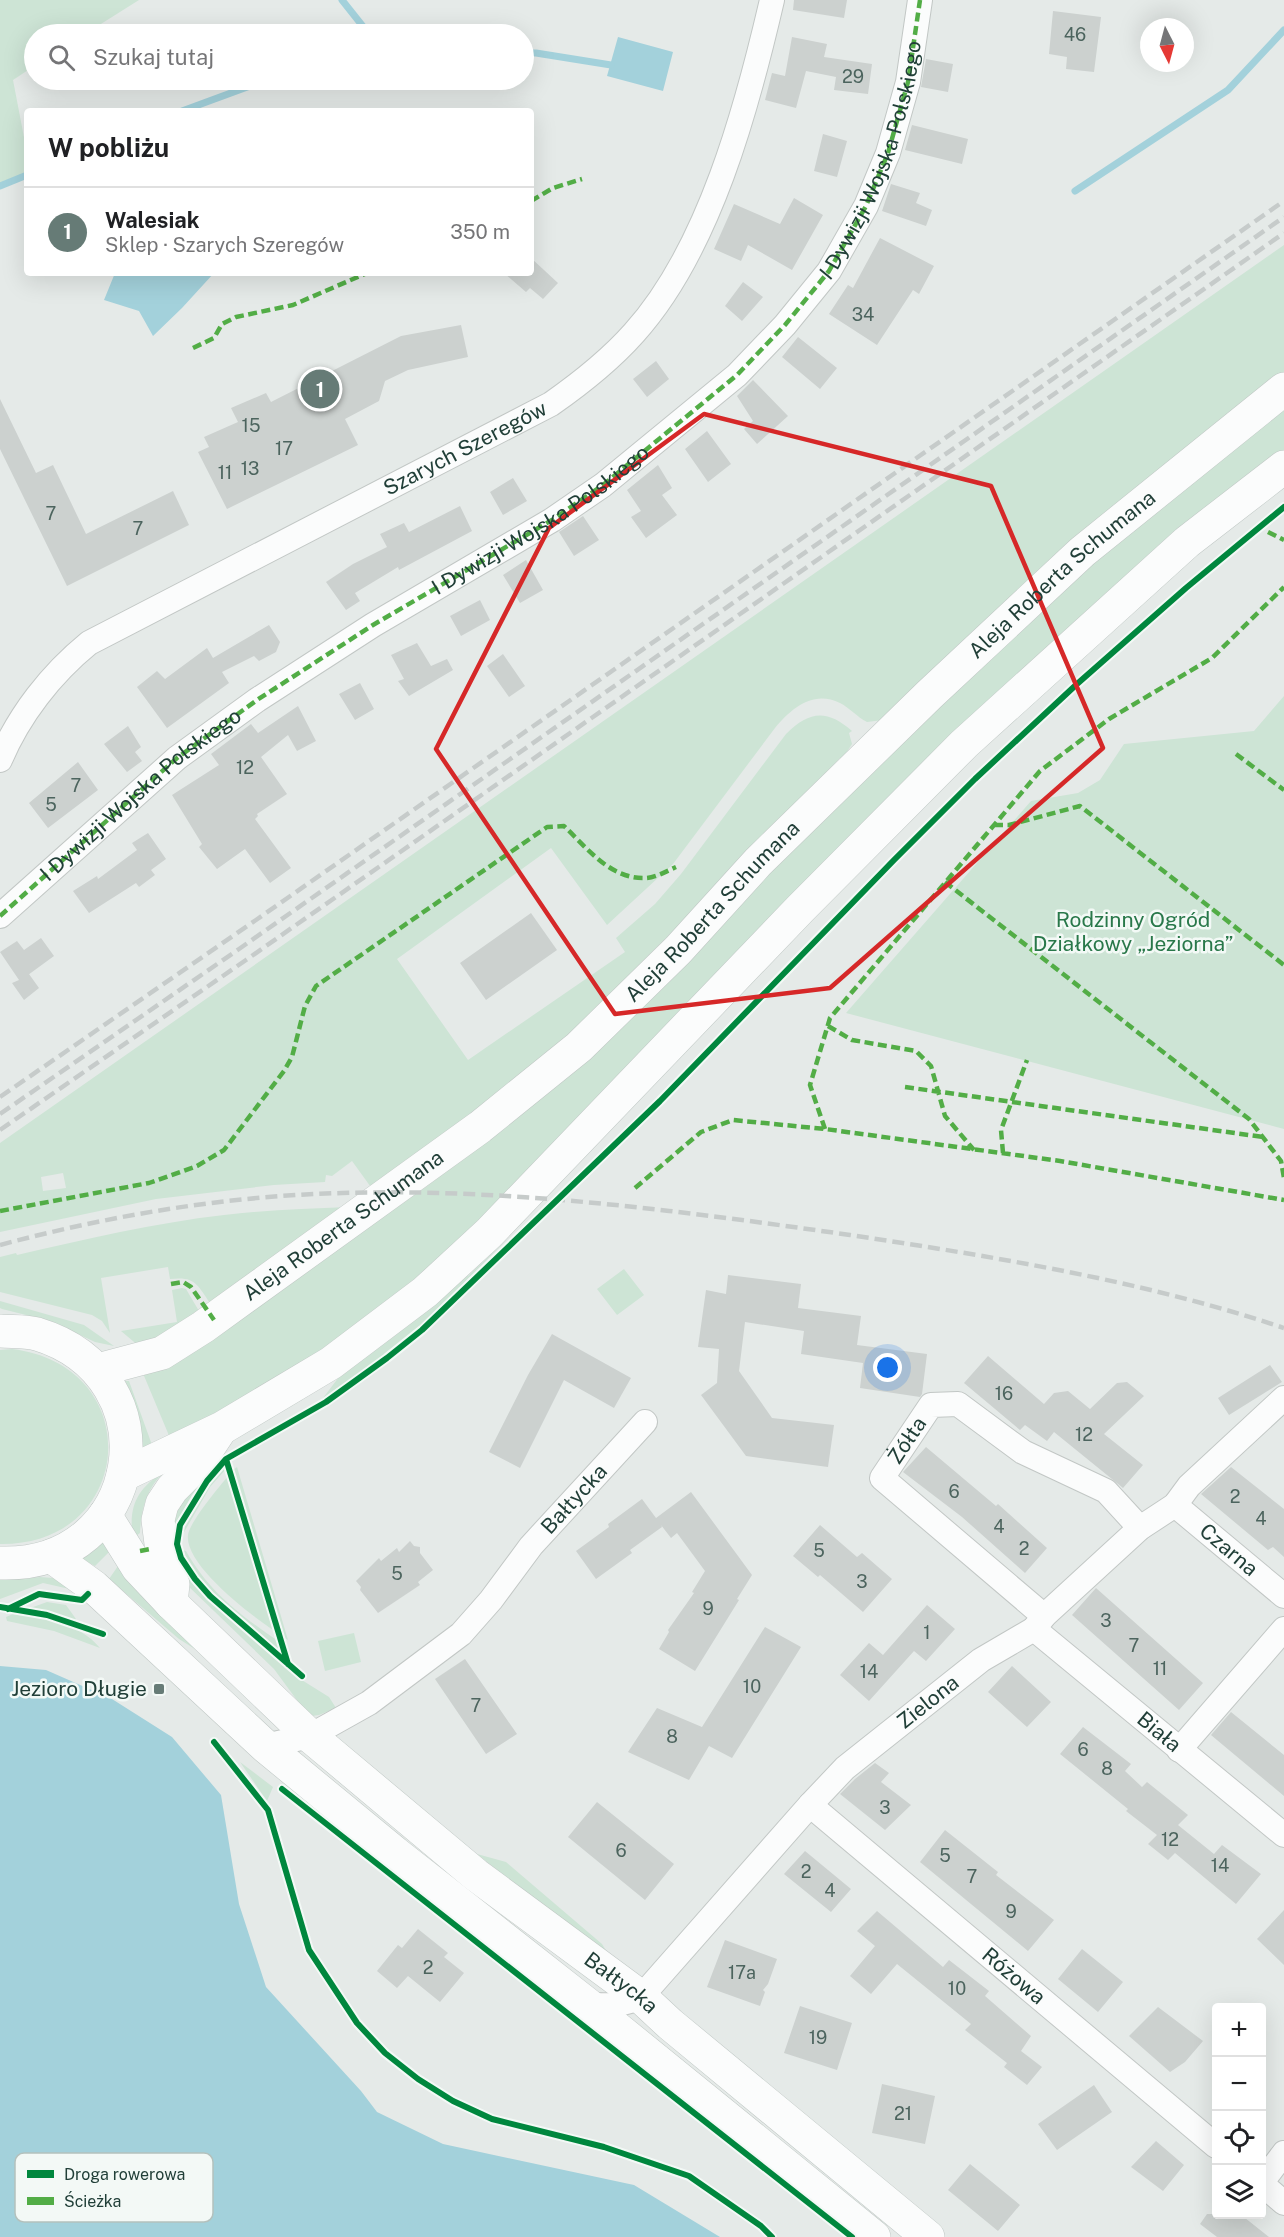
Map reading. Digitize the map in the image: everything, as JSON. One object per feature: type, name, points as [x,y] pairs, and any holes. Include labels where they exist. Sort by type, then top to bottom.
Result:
[{"type":"main road","name":"Aleja Roberta Schumana","points":[[98,1370],[162,1353],[203,1327],[480,1127],[579,1047],[678,950],[758,862],[929,695],[1082,552],[1284,389]]},
{"type":"main road","points":[[123,1475],[222,1428],[331,1364],[425,1292],[456,1264],[624,1094],[800,909],[964,744],[1187,542],[1284,467]]},
{"type":"main road","points":[[0,1331],[34,1333],[69,1346],[98,1370],[114,1394],[124,1420],[127,1448],[123,1475],[116,1496],[105,1515],[90,1532],[72,1546],[51,1556],[21,1563],[0,1563]]},
{"type":"main road","points":[[171,1603],[172,1584],[164,1567],[158,1520],[162,1504],[172,1489],[198,1463],[222,1428]]},
{"type":"main road","name":"Bałtycka","points":[[105,1515],[138,1568],[171,1603],[310,1736],[476,1875],[641,1997],[670,2024],[928,2237]]},
{"type":"main road","name":"Bałtycka","points":[[51,1556],[94,1587],[265,1746],[874,2237]]},
{"type":"street","name":"Szarych Szeregów","points":[[0,760],[8,742],[41,691],[66,662],[89,643],[551,404],[588,378],[634,333],[677,276],[705,215],[739,126],[772,0]]},
{"type":"street","name":"I Dywizji Wojska Polskiego","points":[[0,916],[177,758],[257,700],[373,625],[552,520],[603,485],[737,375],[785,325],[829,272],[866,206],[888,153],[908,82],[920,0]]},
{"type":"street","name":"Zielona","points":[[641,1997],[810,1804],[845,1768],[981,1660],[1039,1622],[1140,1528],[1175,1505],[1189,1486],[1284,1398]]},
{"type":"street","name":"Żółta","points":[[1039,1622],[882,1478],[931,1405],[958,1404],[1023,1452],[1106,1491],[1140,1528]]},
{"type":"street","name":"Bałtycka","points":[[265,1746],[310,1736],[369,1703],[461,1634],[491,1600],[531,1546],[645,1422]]},
{"type":"street","name":"Czarna","points":[[1175,1505],[1284,1596]]},
{"type":"street","name":"Biała","points":[[1039,1622],[1179,1750],[1284,1835]]},
{"type":"street","points":[[1179,1750],[1284,1629]]},
{"type":"street","name":"Różowa","points":[[810,1804],[1212,2143]]},
{"type":"street","points":[[587,2004],[606,2006],[624,2004],[641,1997]]},
{"type":"street","points":[[1266,2178],[1284,2153]]},
{"type":"street","points":[[1266,2187],[1284,2203]]},
{"type":"highlighted area","points":[[704,414],[991,486],[1103,748],[830,988],[615,1014],[436,749],[549,528]]},
{"type":"green space","points":[[0,0],[139,0],[101,24],[24,24],[24,73],[13,80],[24,137],[24,174],[0,183]]},
{"type":"green space","points":[[1284,245],[1284,372],[1182,453],[883,720],[867,722],[844,705],[830,700],[812,700],[796,708],[775,728],[673,864],[607,925],[551,848],[397,959],[468,1060],[625,952],[616,938],[655,904],[681,874],[794,726],[810,717],[826,716],[852,731],[849,733],[852,744],[842,759],[840,758],[694,910],[580,1024],[516,1082],[373,1190],[352,1161],[332,1176],[326,1175],[325,1182],[274,1185],[156,1199],[0,1232],[0,1143]],"holes":[[[63,1173],[66,1188],[43,1191],[41,1177]]]},
{"type":"green space","points":[[1284,400],[1284,451],[480,1223],[432,1266],[327,1348],[271,1383],[170,1438],[142,1371],[211,1337],[419,1192],[485,1143],[697,948],[1069,578]]},
{"type":"green space","name":"Rodzinny Ogród Działkowy „Jeziorna”","points":[[1284,696],[1284,1129],[846,1013],[1031,801],[1078,793],[1100,780],[1124,744],[1254,731]]},
{"type":"green space","points":[[348,1207],[210,1303],[202,1291],[190,1280],[170,1279],[168,1267],[101,1278],[110,1333],[102,1321],[92,1315],[0,1292],[0,1257],[16,1253],[17,1255],[120,1232],[198,1218],[255,1212]]},
{"type":"green space","points":[[511,1236],[419,1327],[384,1356],[323,1398],[342,1373],[465,1274],[468,1276]]},
{"type":"green space","points":[[624,1269],[644,1295],[617,1315],[597,1289]]},
{"type":"green space","points":[[186,1289],[199,1311],[164,1336],[140,1347],[121,1331],[177,1322],[172,1290]]},
{"type":"green space","points":[[0,1301],[84,1325],[114,1346],[95,1342],[50,1321],[2,1309]]},
{"type":"green space","points":[[12,1349],[56,1362],[87,1387],[104,1419],[108,1454],[99,1488],[78,1517],[45,1537],[0,1544],[0,1350]]},
{"type":"green space","points":[[125,1381],[129,1381],[152,1445],[142,1450],[138,1411]]},
{"type":"green space","points":[[223,1457],[192,1495],[174,1526],[169,1523],[196,1478]]},
{"type":"green space","points":[[223,1466],[226,1469],[210,1487],[180,1536],[180,1532],[199,1499]]},
{"type":"green space","points":[[237,1467],[288,1640],[283,1637],[233,1470]]},
{"type":"green space","points":[[164,1472],[149,1493],[143,1508],[140,1533],[133,1538],[132,1517],[137,1499],[147,1485]]},
{"type":"green space","points":[[230,1474],[276,1632],[222,1589],[197,1561],[190,1547],[188,1535],[190,1529]]},
{"type":"green space","points":[[104,1540],[109,1552],[95,1566],[82,1559]]},
{"type":"green space","points":[[174,1549],[202,1593],[297,1677],[329,1697],[336,1708],[312,1716],[302,1707],[274,1669],[186,1584]]},
{"type":"green space","points":[[182,1550],[186,1551],[205,1579],[226,1602],[278,1641],[279,1651],[276,1651],[209,1591],[197,1577]]},
{"type":"green space","points":[[118,1566],[206,1656],[179,1639],[109,1579]]},
{"type":"green space","points":[[0,1578],[53,1578],[74,1590],[43,1583],[0,1599]]},
{"type":"green space","points":[[47,1602],[66,1605],[76,1619],[73,1621],[45,1612],[25,1610]]},
{"type":"green space","points":[[13,1614],[49,1620],[71,1627],[92,1639],[100,1648],[54,1631],[7,1621],[6,1617]]},
{"type":"green space","points":[[354,1633],[361,1662],[325,1671],[318,1641]]},
{"type":"green space","points":[[240,1762],[273,1787],[267,1801]]},
{"type":"green space","points":[[477,1854],[506,1862],[602,1944],[613,1962]]},
{"type":"water","points":[[618,37],[673,52],[663,91],[607,76]]},
{"type":"water","points":[[114,276],[211,276],[153,336],[139,311],[104,300]]},
{"type":"water","name":"Jezioro Długie","points":[[0,1666],[46,1670],[112,1699],[172,1737],[221,1795],[239,1904],[266,1987],[361,2091],[377,2112],[443,2144],[634,2185],[720,2237],[0,2237]]},
{"type":"building","points":[[794,0],[847,0],[844,18],[793,10]]},
{"type":"building","points":[[1053,11],[1101,17],[1094,72],[1066,69],[1067,57],[1049,54]]},
{"type":"building","points":[[792,37],[827,44],[824,57],[872,64],[868,94],[834,90],[836,77],[806,71],[796,108],[765,100],[772,73],[785,76]]},
{"type":"building","points":[[926,59],[953,64],[948,92],[921,87]]},
{"type":"building","points":[[912,125],[968,139],[962,164],[905,150]]},
{"type":"building","points":[[823,134],[847,141],[837,177],[814,171]]},
{"type":"building","points":[[891,184],[920,193],[916,203],[932,210],[926,226],[882,211]]},
{"type":"building","points":[[794,198],[823,215],[792,270],[748,245],[741,261],[714,249],[734,204],[780,224]]},
{"type":"building","points":[[880,238],[934,266],[919,294],[913,290],[877,345],[829,314],[848,285],[853,288]]},
{"type":"building","points":[[534,261],[558,283],[543,299],[530,288],[526,292],[507,276],[534,276]]},
{"type":"building","points":[[743,282],[763,297],[742,321],[725,306]]},
{"type":"building","points":[[461,325],[468,357],[408,370],[385,381],[379,401],[345,419],[358,445],[227,509],[198,452],[209,447],[204,437],[238,422],[231,408],[266,393],[271,402],[401,336]]},
{"type":"building","points":[[798,337],[837,368],[820,389],[782,357]]},
{"type":"building","points":[[656,361],[669,379],[647,397],[633,379]]},
{"type":"building","points":[[753,380],[788,416],[757,444],[744,429],[753,421],[737,396]]},
{"type":"building","points":[[0,399],[36,473],[53,465],[86,534],[173,491],[189,525],[67,586],[0,449]]},
{"type":"building","points":[[707,431],[731,464],[708,482],[685,449]]},
{"type":"building","points":[[658,465],[672,488],[662,495],[677,515],[646,538],[631,517],[641,511],[627,490]]},
{"type":"building","points":[[513,478],[527,501],[503,515],[490,492]]},
{"type":"building","points":[[460,506],[472,531],[399,570],[398,567],[355,593],[360,601],[346,610],[326,582],[353,564],[387,547],[380,534],[404,523],[409,532]]},
{"type":"building","points":[[583,516],[599,540],[574,556],[559,532]]},
{"type":"building","points":[[526,560],[543,590],[520,603],[503,575]]},
{"type":"building","points":[[480,600],[490,620],[461,636],[450,616]]},
{"type":"building","points":[[269,625],[280,642],[276,652],[259,661],[254,656],[222,672],[229,683],[167,728],[137,687],[157,671],[165,679],[207,648],[213,658]]},
{"type":"building","points":[[417,643],[431,666],[447,659],[453,670],[409,696],[398,681],[404,679],[391,655]]},
{"type":"building","points":[[503,654],[525,686],[509,697],[487,666]]},
{"type":"building","points":[[360,683],[374,709],[355,720],[339,694]]},
{"type":"building","points":[[298,706],[316,741],[297,751],[288,735],[261,757],[287,794],[257,814],[255,819],[291,868],[270,883],[245,849],[217,869],[199,847],[202,844],[172,795],[219,765],[211,754],[251,724],[258,733]]},
{"type":"building","points":[[128,726],[141,747],[135,752],[142,761],[127,772],[104,744]]},
{"type":"building","points":[[78,762],[98,790],[48,828],[29,803]]},
{"type":"building","points":[[148,833],[166,859],[151,870],[155,875],[139,887],[136,883],[89,913],[73,891],[97,876],[98,879],[137,850],[132,843]]},
{"type":"building","points":[[531,913],[557,950],[486,1000],[460,963]]},
{"type":"building","points":[[41,938],[54,956],[29,974],[39,988],[24,1000],[12,983],[19,980],[0,952],[17,941],[24,950]]},
{"type":"building","points":[[728,1275],[801,1284],[798,1308],[861,1316],[857,1345],[927,1354],[922,1394],[920,1397],[860,1388],[863,1363],[801,1354],[804,1331],[745,1322],[739,1371],[772,1418],[834,1425],[828,1467],[746,1456],[701,1395],[717,1383],[719,1349],[698,1347],[706,1290],[726,1294]]},
{"type":"building","points":[[552,1334],[631,1378],[614,1408],[564,1380],[520,1468],[489,1452],[528,1375]]},
{"type":"building","points":[[988,1356],[1044,1404],[1054,1393],[1068,1391],[1090,1409],[1117,1383],[1127,1382],[1144,1396],[1104,1434],[1143,1465],[1123,1488],[1054,1432],[1047,1441],[1025,1425],[1020,1430],[964,1383]]},
{"type":"building","points":[[1270,1365],[1282,1382],[1229,1415],[1218,1398]]},
{"type":"building","points":[[926,1447],[996,1506],[998,1504],[1047,1548],[1025,1573],[962,1517],[903,1472]]},
{"type":"building","points":[[1231,1467],[1284,1509],[1284,1557],[1273,1547],[1268,1550],[1201,1494]]},
{"type":"building","points":[[691,1492],[752,1575],[695,1671],[659,1649],[668,1630],[694,1593],[692,1592],[705,1571],[677,1533],[671,1538],[661,1525],[662,1527],[630,1550],[632,1553],[596,1579],[576,1551],[642,1499],[656,1518]]},
{"type":"building","points":[[820,1525],[857,1557],[862,1553],[892,1579],[863,1612],[820,1575],[818,1577],[793,1556]]},
{"type":"building","points":[[410,1541],[414,1546],[420,1547],[420,1553],[433,1570],[418,1582],[420,1585],[378,1613],[360,1590],[361,1587],[356,1581],[379,1558],[381,1561],[397,1548],[399,1552]]},
{"type":"building","points":[[1096,1588],[1203,1683],[1179,1710],[1072,1615]]},
{"type":"building","points":[[927,1605],[955,1629],[926,1661],[914,1651],[869,1701],[840,1675],[869,1643],[883,1655]]},
{"type":"building","points":[[765,1627],[801,1647],[732,1758],[709,1746],[689,1780],[628,1752],[657,1708],[702,1727]]},
{"type":"building","points":[[465,1659],[517,1734],[486,1754],[435,1679]]},
{"type":"building","points":[[1012,1666],[1051,1702],[1027,1727],[988,1692]]},
{"type":"building","points":[[1231,1712],[1284,1755],[1284,1796],[1211,1735]]},
{"type":"building","points":[[1083,1727],[1131,1764],[1125,1771],[1142,1787],[1147,1782],[1188,1815],[1178,1825],[1214,1854],[1222,1845],[1261,1874],[1236,1904],[1175,1853],[1168,1860],[1148,1844],[1157,1835],[1060,1754]]},
{"type":"building","points":[[875,1763],[889,1773],[881,1782],[911,1805],[885,1830],[840,1794]]},
{"type":"building","points":[[597,1802],[674,1864],[645,1900],[568,1837]]},
{"type":"building","points":[[945,1830],[998,1872],[996,1875],[1054,1920],[1028,1951],[920,1862]]},
{"type":"building","points":[[805,1851],[851,1889],[831,1912],[784,1874]]},
{"type":"building","points":[[1284,1910],[1284,1965],[1257,1939]]},
{"type":"building","points":[[877,1911],[943,1967],[949,1960],[989,1991],[985,1996],[1031,2036],[1021,2051],[1042,2067],[1027,2085],[1004,2067],[1007,2063],[965,2030],[971,2024],[897,1964],[871,1994],[850,1976],[875,1946],[857,1931]]},
{"type":"building","points":[[418,1929],[448,1953],[444,1957],[464,1973],[440,2002],[408,1976],[397,1988],[377,1971],[398,1945],[402,1948]]},
{"type":"building","points":[[725,1940],[777,1959],[768,1984],[763,1990],[765,1992],[760,2006],[707,1987]]},
{"type":"building","points":[[1082,1949],[1123,1982],[1098,2012],[1058,1979]]},
{"type":"building","points":[[800,2006],[852,2023],[837,2070],[784,2053]]},
{"type":"building","points":[[1158,2007],[1203,2041],[1185,2062],[1170,2072],[1129,2036]]},
{"type":"building","points":[[882,2084],[935,2096],[925,2144],[872,2133]]},
{"type":"building","points":[[1094,2085],[1112,2112],[1057,2150],[1038,2124]]},
{"type":"building","points":[[1156,2141],[1184,2165],[1163,2191],[1131,2167]]},
{"type":"building","points":[[970,2164],[1020,2205],[998,2231],[948,2190]]},
{"type":"building","points":[[1207,2214],[1212,2214],[1212,2219],[1246,2219],[1269,2237],[1217,2237],[1200,2224]]},
{"type":"waterway","points":[[342,0],[361,24]]},
{"type":"waterway","points":[[1075,191],[1228,90],[1284,30]]},
{"type":"waterway","points":[[534,53],[611,65]]},
{"type":"waterway","points":[[190,108],[239,90]]},
{"type":"waterway","points":[[0,186],[24,176]]},
{"type":"railway","points":[[0,1097],[1284,201]]},
{"type":"railway","points":[[0,1114],[1284,217]]},
{"type":"railway","points":[[0,1130],[1284,233]]},
{"type":"railway","points":[[0,1245],[127,1216],[255,1198],[405,1192],[533,1198],[724,1218],[960,1252],[1124,1284],[1231,1311],[1284,1328]]},
{"type":"marked path","points":[[0,916],[177,758],[257,700],[373,625],[552,520],[603,485],[737,375],[785,325],[829,271],[866,206],[888,153],[908,82],[920,0]]},
{"type":"marked path","points":[[534,199],[553,188],[582,179]]},
{"type":"marked path","points":[[193,348],[214,338],[222,324],[236,317],[293,305],[360,276]]},
{"type":"marked path","points":[[1268,532],[1284,540]]},
{"type":"marked path","points":[[825,1129],[810,1085],[830,1018],[1040,771],[1109,719],[1212,658],[1284,587]]},
{"type":"marked path","points":[[1236,754],[1284,790]]},
{"type":"marked path","points":[[994,825],[1009,825],[1080,806],[1284,965]]},
{"type":"marked path","points":[[0,1211],[149,1183],[197,1166],[224,1150],[284,1071],[292,1057],[305,1006],[316,986],[547,827],[564,826],[600,861],[632,877],[649,878],[676,867]]},
{"type":"marked path","points":[[945,882],[1249,1119],[1281,1161],[1284,1178]]},
{"type":"marked path","points":[[828,1026],[852,1040],[916,1051],[931,1066],[945,1116],[974,1150]]},
{"type":"marked path","points":[[1003,1153],[1001,1130],[1027,1060]]},
{"type":"marked path","points":[[905,1087],[1263,1137]]},
{"type":"marked path","points":[[635,1188],[701,1132],[733,1120],[825,1129],[1060,1161],[1284,1200]]},
{"type":"marked path","points":[[171,1284],[183,1282],[191,1287],[214,1320]]},
{"type":"marked path","points":[[140,1551],[150,1549]]},
{"type":"cycle path","points":[[302,1676],[210,1596],[181,1558],[177,1544],[180,1525],[207,1481],[226,1459],[326,1402],[422,1330],[660,1101],[975,779],[1077,684],[1186,588],[1284,507]]},
{"type":"cycle path","points":[[226,1459],[288,1664]]},
{"type":"cycle path","points":[[8,1609],[39,1594],[82,1600],[88,1594]]},
{"type":"cycle path","points":[[0,1607],[47,1615],[103,1634]]},
{"type":"cycle path","points":[[214,1742],[268,1810],[309,1950],[357,2023],[385,2053],[418,2079],[453,2101],[492,2119],[604,2147],[689,2176],[761,2226],[772,2237]]},
{"type":"cycle path","points":[[282,1789],[852,2237]]},
{"type":"place","name":"Walesiak","points":[[320,389]]},
{"type":"place","name":"Jezioro Długie","points":[[159,1689]]}]
